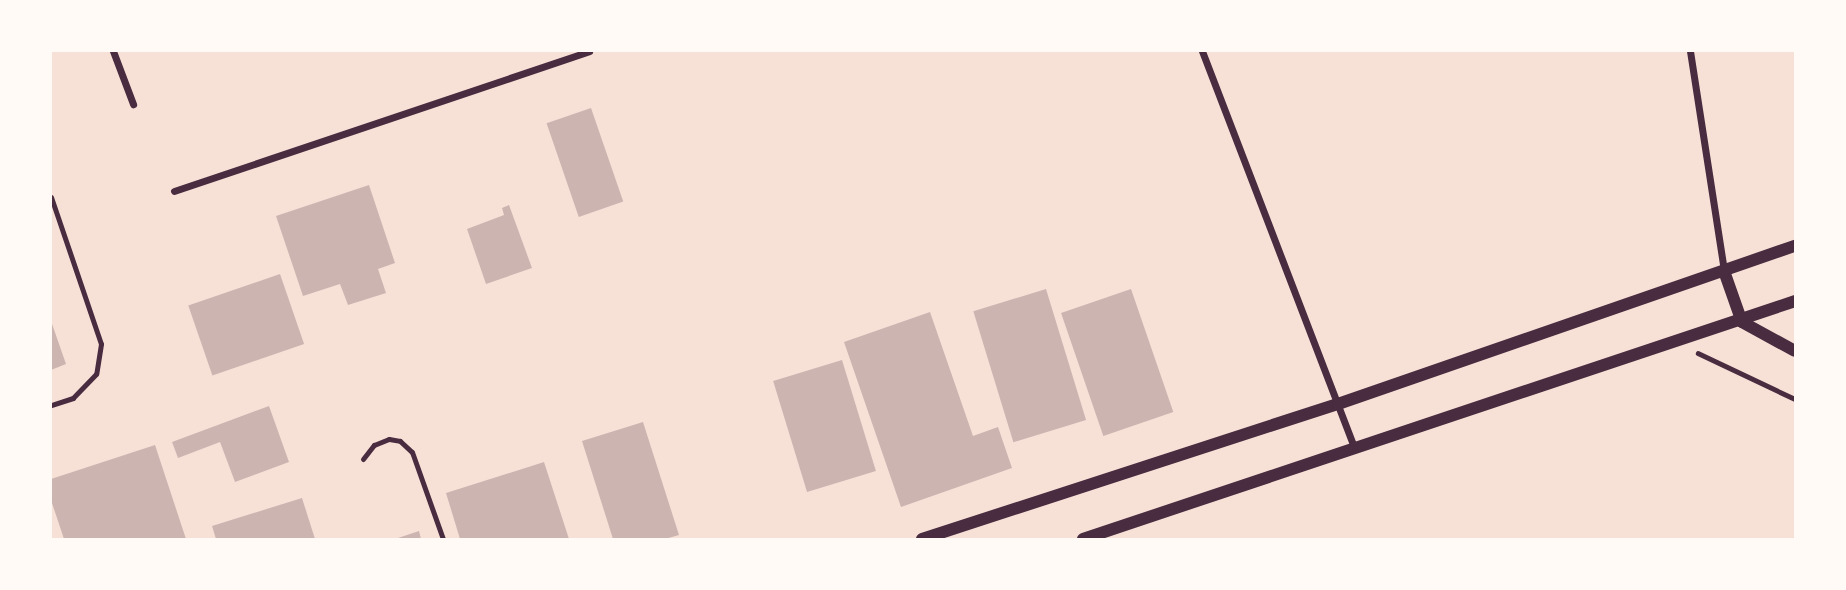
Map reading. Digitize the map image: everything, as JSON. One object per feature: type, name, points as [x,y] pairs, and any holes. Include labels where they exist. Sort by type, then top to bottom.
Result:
[{"type":"street","points":[[113,51],[133,104]]},
{"type":"street","points":[[174,191],[589,51]]},
{"type":"street","points":[[1202,51],[1355,449]]},
{"type":"street","points":[[1690,51],[1724,271],[1742,322],[1795,351]]},
{"type":"street","points":[[922,539],[1338,404],[1795,246]]},
{"type":"street","points":[[1083,539],[1742,322],[1795,301]]},
{"type":"lane","points":[[51,197],[101,344],[96,374],[73,398],[51,405]]},
{"type":"lane","points":[[363,459],[374,445],[389,439],[400,441],[412,452],[443,539]]},
{"type":"building","points":[[591,108],[623,202],[579,217],[547,123]]},
{"type":"building","points":[[369,185],[395,263],[378,269],[386,293],[348,305],[340,284],[303,296],[276,216]]},
{"type":"building","points":[[509,205],[532,268],[486,284],[467,229],[504,215],[502,208]]},
{"type":"building","points":[[280,274],[304,344],[212,376],[188,306]]},
{"type":"building","points":[[1046,289],[1086,420],[1013,442],[973,311]]},
{"type":"building","points":[[1131,289],[1173,412],[1103,436],[1061,313]]},
{"type":"building","points":[[930,312],[973,436],[998,427],[1012,468],[901,507],[844,342]]},
{"type":"building","points":[[51,321],[66,364],[51,370]]},
{"type":"building","points":[[842,360],[876,471],[807,492],[773,381]]},
{"type":"building","points":[[269,406],[289,462],[235,482],[220,442],[178,458],[172,442]]},
{"type":"building","points":[[643,422],[679,535],[665,539],[613,539],[582,441]]},
{"type":"building","points":[[155,445],[186,539],[64,539],[51,500],[51,479]]},
{"type":"building","points":[[544,462],[569,539],[460,539],[446,493]]},
{"type":"building","points":[[302,498],[315,539],[216,539],[212,526]]},
{"type":"building","points":[[419,531],[421,539],[395,539]]}]
